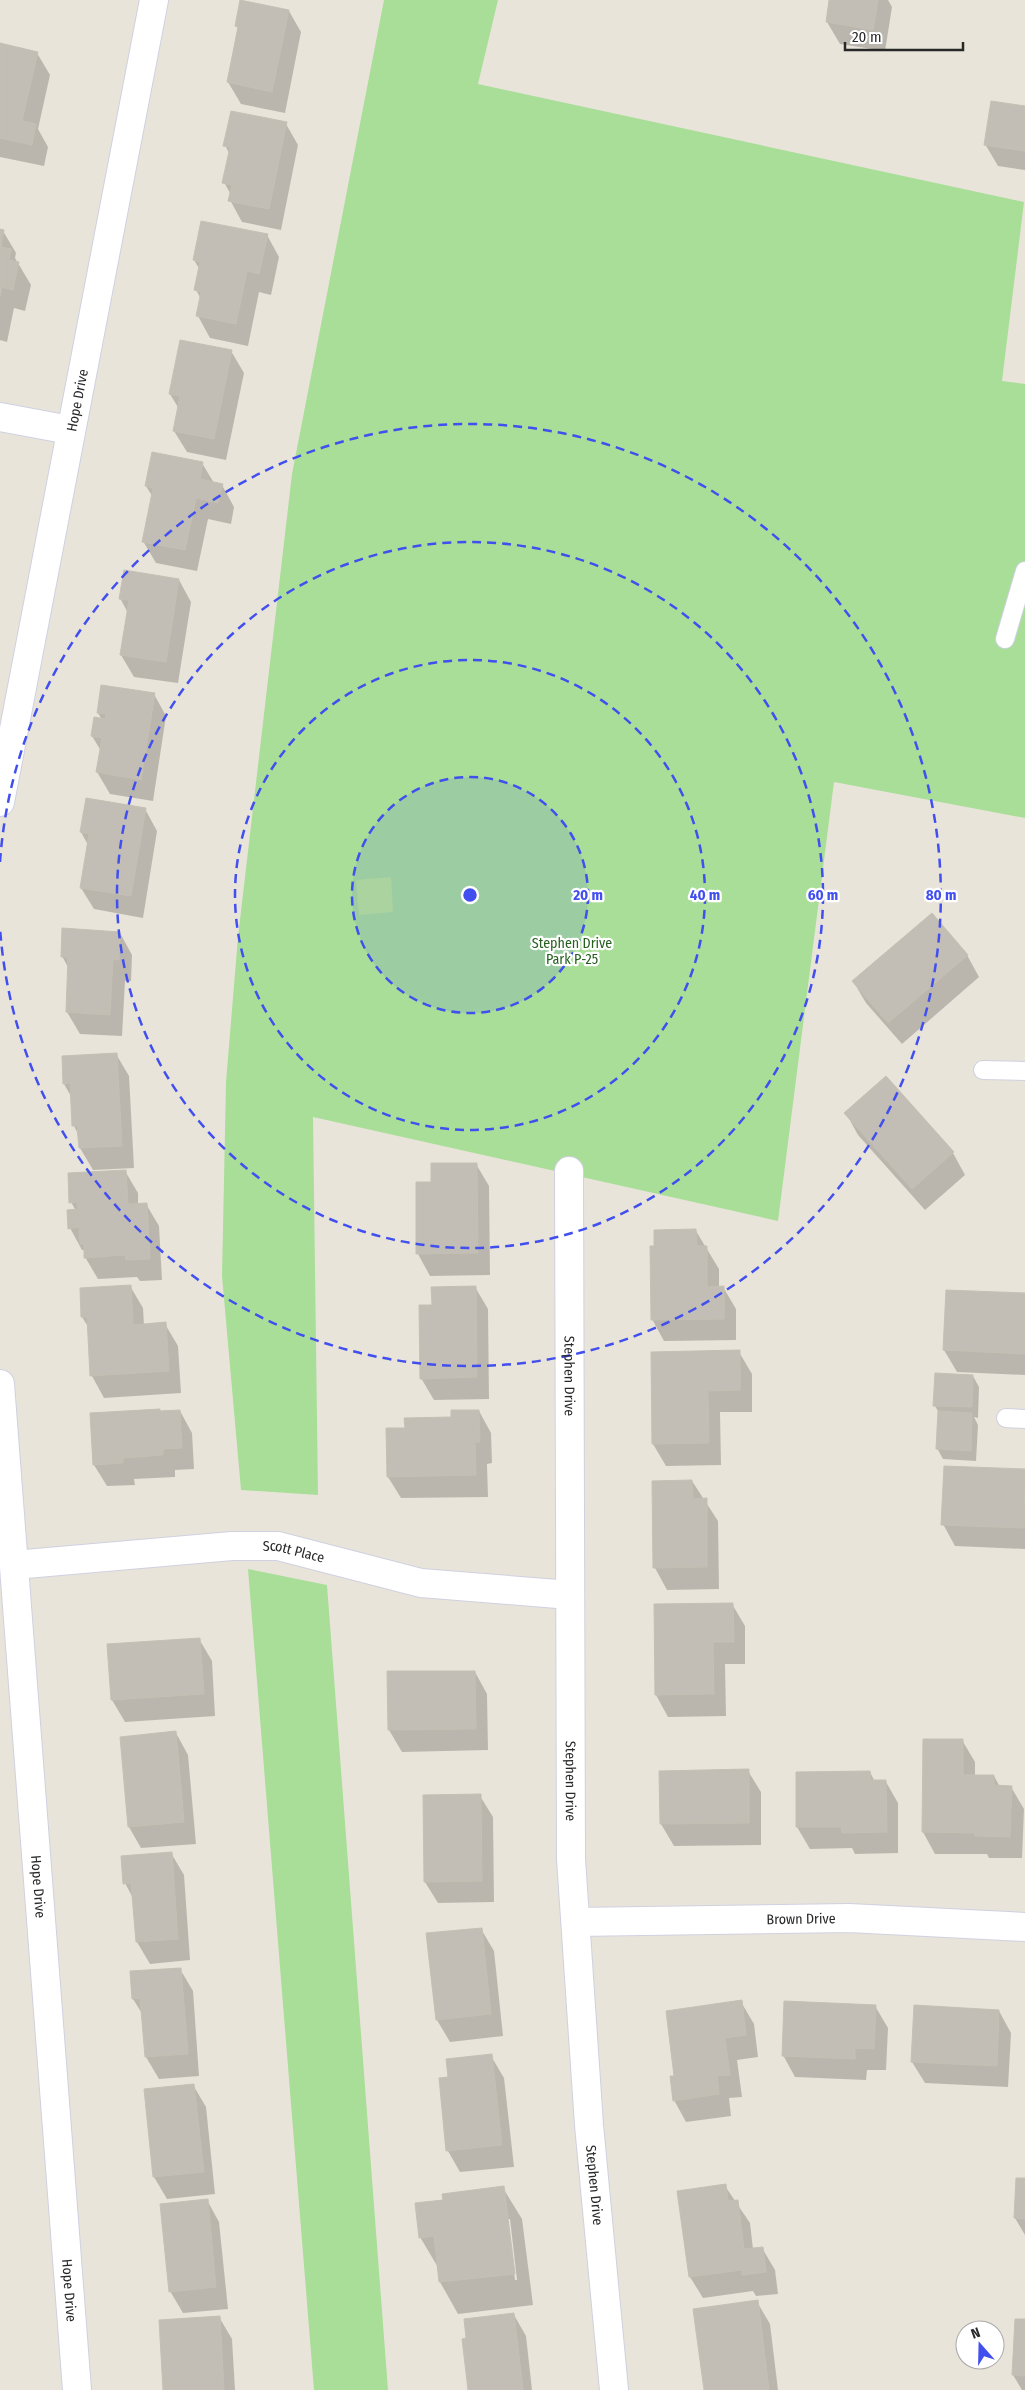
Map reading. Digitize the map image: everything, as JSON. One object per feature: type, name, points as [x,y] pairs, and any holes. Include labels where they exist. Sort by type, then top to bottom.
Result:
[{"type":"street","name":"Hope Drive","points":[[0,802],[154,0]]},
{"type":"street","points":[[0,417],[70,430]]},
{"type":"street","name":"Stephen Drive","points":[[569,1171],[570,1859],[590,2125],[614,2390]]},
{"type":"street","name":"Hope Drive","points":[[0,1384],[77,2390]]},
{"type":"street","name":"Scott Place","points":[[14,1565],[232,1546],[278,1546],[421,1583],[570,1595]]},
{"type":"street","name":"Brown Drive","points":[[576,1922],[849,1918],[1025,1928]]},
{"type":"lane","points":[[1005,639],[1025,571]]},
{"type":"lane","points":[[983,1070],[1025,1071]]},
{"type":"lane","points":[[1006,1418],[1025,1419]]},
{"type":"green space","name":"Stephen Drive Park P-25","points":[[384,0],[498,0],[478,84],[1024,202],[1002,381],[1025,384],[1025,818],[834,782],[778,1221],[313,1117],[318,1495],[241,1490],[222,1276],[226,1082],[238,937],[292,474]]},
{"type":"green space","points":[[391,877],[393,912],[359,915],[356,880]]},
{"type":"green space","points":[[248,1569],[327,1585],[388,2390],[314,2390]]},
{"type":"building","points":[[240,0],[289,10],[272,92],[227,82],[238,27],[235,26]]},
{"type":"building","points":[[829,0],[878,0],[873,30],[826,22]]},
{"type":"building","points":[[0,43],[38,52],[22,121],[36,124],[32,145],[0,138]]},
{"type":"building","points":[[991,101],[1025,106],[1025,151],[984,145]]},
{"type":"building","points":[[231,111],[287,122],[269,209],[228,201],[232,185],[222,183],[230,147],[223,146]]},
{"type":"building","points":[[201,221],[268,234],[259,274],[247,271],[236,324],[196,316],[201,292],[194,290],[200,262],[193,260]]},
{"type":"building","points":[[0,229],[4,230],[1,247],[11,249],[9,260],[19,262],[13,290],[2,287],[0,297]]},
{"type":"building","points":[[180,340],[232,350],[214,439],[173,431],[180,396],[169,394]]},
{"type":"building","points":[[152,452],[203,462],[200,479],[223,484],[218,503],[196,498],[185,550],[142,542],[153,488],[145,486]]},
{"type":"building","points":[[124,570],[179,579],[166,662],[120,655],[129,600],[119,599]]},
{"type":"building","points":[[101,685],[155,693],[141,780],[96,772],[102,738],[91,736],[94,717],[105,719],[106,714],[97,713]]},
{"type":"building","points":[[86,798],[146,808],[131,896],[80,888],[89,834],[80,832]]},
{"type":"building","points":[[932,913],[968,955],[888,1023],[852,981]]},
{"type":"building","points":[[62,928],[120,932],[119,960],[113,959],[110,1015],[66,1012],[68,957],[61,957]]},
{"type":"building","points":[[117,1053],[122,1146],[79,1148],[77,1126],[72,1126],[70,1083],[63,1084],[62,1056]]},
{"type":"building","points":[[886,1076],[954,1152],[912,1189],[844,1113]]},
{"type":"building","points":[[431,1163],[477,1163],[478,1253],[416,1254],[416,1182],[431,1182]]},
{"type":"building","points":[[126,1170],[128,1204],[147,1203],[150,1259],[126,1260],[125,1255],[84,1258],[84,1244],[80,1244],[79,1227],[68,1229],[67,1210],[78,1209],[77,1202],[69,1203],[68,1173]]},
{"type":"building","points":[[696,1229],[697,1246],[707,1246],[707,1287],[724,1286],[724,1319],[651,1320],[650,1246],[654,1246],[654,1230]]},
{"type":"building","points":[[131,1285],[133,1325],[166,1322],[169,1371],[90,1376],[87,1317],[81,1317],[80,1288]]},
{"type":"building","points":[[476,1286],[477,1377],[420,1379],[419,1305],[432,1305],[431,1287]]},
{"type":"building","points":[[946,1290],[1025,1293],[1025,1354],[943,1350]]},
{"type":"building","points":[[740,1350],[740,1390],[708,1391],[709,1443],[652,1444],[651,1352]]},
{"type":"building","points":[[935,1373],[973,1375],[972,1407],[933,1406]]},
{"type":"building","points":[[160,1409],[160,1411],[180,1410],[182,1448],[163,1449],[163,1455],[123,1458],[123,1463],[93,1465],[90,1413]]},
{"type":"building","points":[[451,1410],[479,1410],[480,1442],[475,1442],[476,1475],[387,1477],[386,1428],[405,1428],[404,1418],[451,1417]]},
{"type":"building","points":[[938,1411],[972,1413],[971,1451],[936,1449]]},
{"type":"building","points":[[944,1466],[1025,1469],[1024,1528],[941,1525]]},
{"type":"building","points":[[692,1480],[693,1499],[707,1498],[707,1567],[653,1568],[652,1481]]},
{"type":"building","points":[[733,1603],[734,1642],[713,1642],[714,1694],[655,1695],[654,1604]]},
{"type":"building","points":[[200,1638],[204,1694],[111,1700],[107,1644]]},
{"type":"building","points":[[387,1671],[475,1671],[476,1729],[388,1730]]},
{"type":"building","points":[[176,1731],[184,1822],[128,1827],[120,1737]]},
{"type":"building","points":[[923,1739],[963,1739],[963,1775],[994,1775],[994,1785],[1012,1786],[1010,1837],[975,1836],[975,1833],[922,1832]]},
{"type":"building","points":[[749,1769],[749,1823],[660,1824],[659,1771]]},
{"type":"building","points":[[870,1771],[871,1780],[886,1780],[887,1832],[842,1833],[841,1827],[796,1827],[796,1772]]},
{"type":"building","points":[[481,1794],[482,1881],[424,1882],[423,1795]]},
{"type":"building","points":[[172,1852],[178,1939],[136,1942],[131,1883],[123,1884],[121,1856]]},
{"type":"building","points":[[482,1928],[491,2014],[436,2020],[426,1933]]},
{"type":"building","points":[[181,1968],[188,2054],[145,2057],[140,1998],[132,1999],[130,1971]]},
{"type":"building","points":[[742,2000],[746,2035],[725,2038],[730,2075],[717,2076],[719,2094],[673,2101],[670,2076],[674,2076],[666,2011]]},
{"type":"building","points":[[784,2001],[876,2005],[874,2049],[855,2048],[855,2059],[782,2056]]},
{"type":"building","points":[[914,2005],[999,2010],[997,2066],[911,2062]]},
{"type":"building","points":[[492,2054],[502,2145],[446,2151],[439,2078],[448,2077],[446,2059]]},
{"type":"building","points":[[194,2084],[204,2172],[153,2177],[144,2089]]},
{"type":"building","points":[[1016,2178],[1025,2178],[1025,2219],[1014,2218]]},
{"type":"building","points":[[726,2184],[728,2201],[738,2200],[744,2249],[763,2247],[766,2272],[742,2275],[742,2270],[689,2277],[677,2191]]},
{"type":"building","points":[[504,2186],[515,2274],[439,2282],[434,2236],[419,2238],[415,2203],[443,2200],[442,2194]]},
{"type":"building","points":[[208,2199],[216,2287],[169,2292],[160,2204]]},
{"type":"building","points":[[758,2300],[769,2390],[704,2390],[693,2309]]},
{"type":"building","points":[[514,2313],[523,2390],[468,2390],[462,2339],[466,2338],[464,2319]]},
{"type":"building","points":[[220,2316],[224,2390],[163,2390],[159,2320]]},
{"type":"building","points":[[1015,2319],[1025,2319],[1025,2376],[1012,2375]]}]
